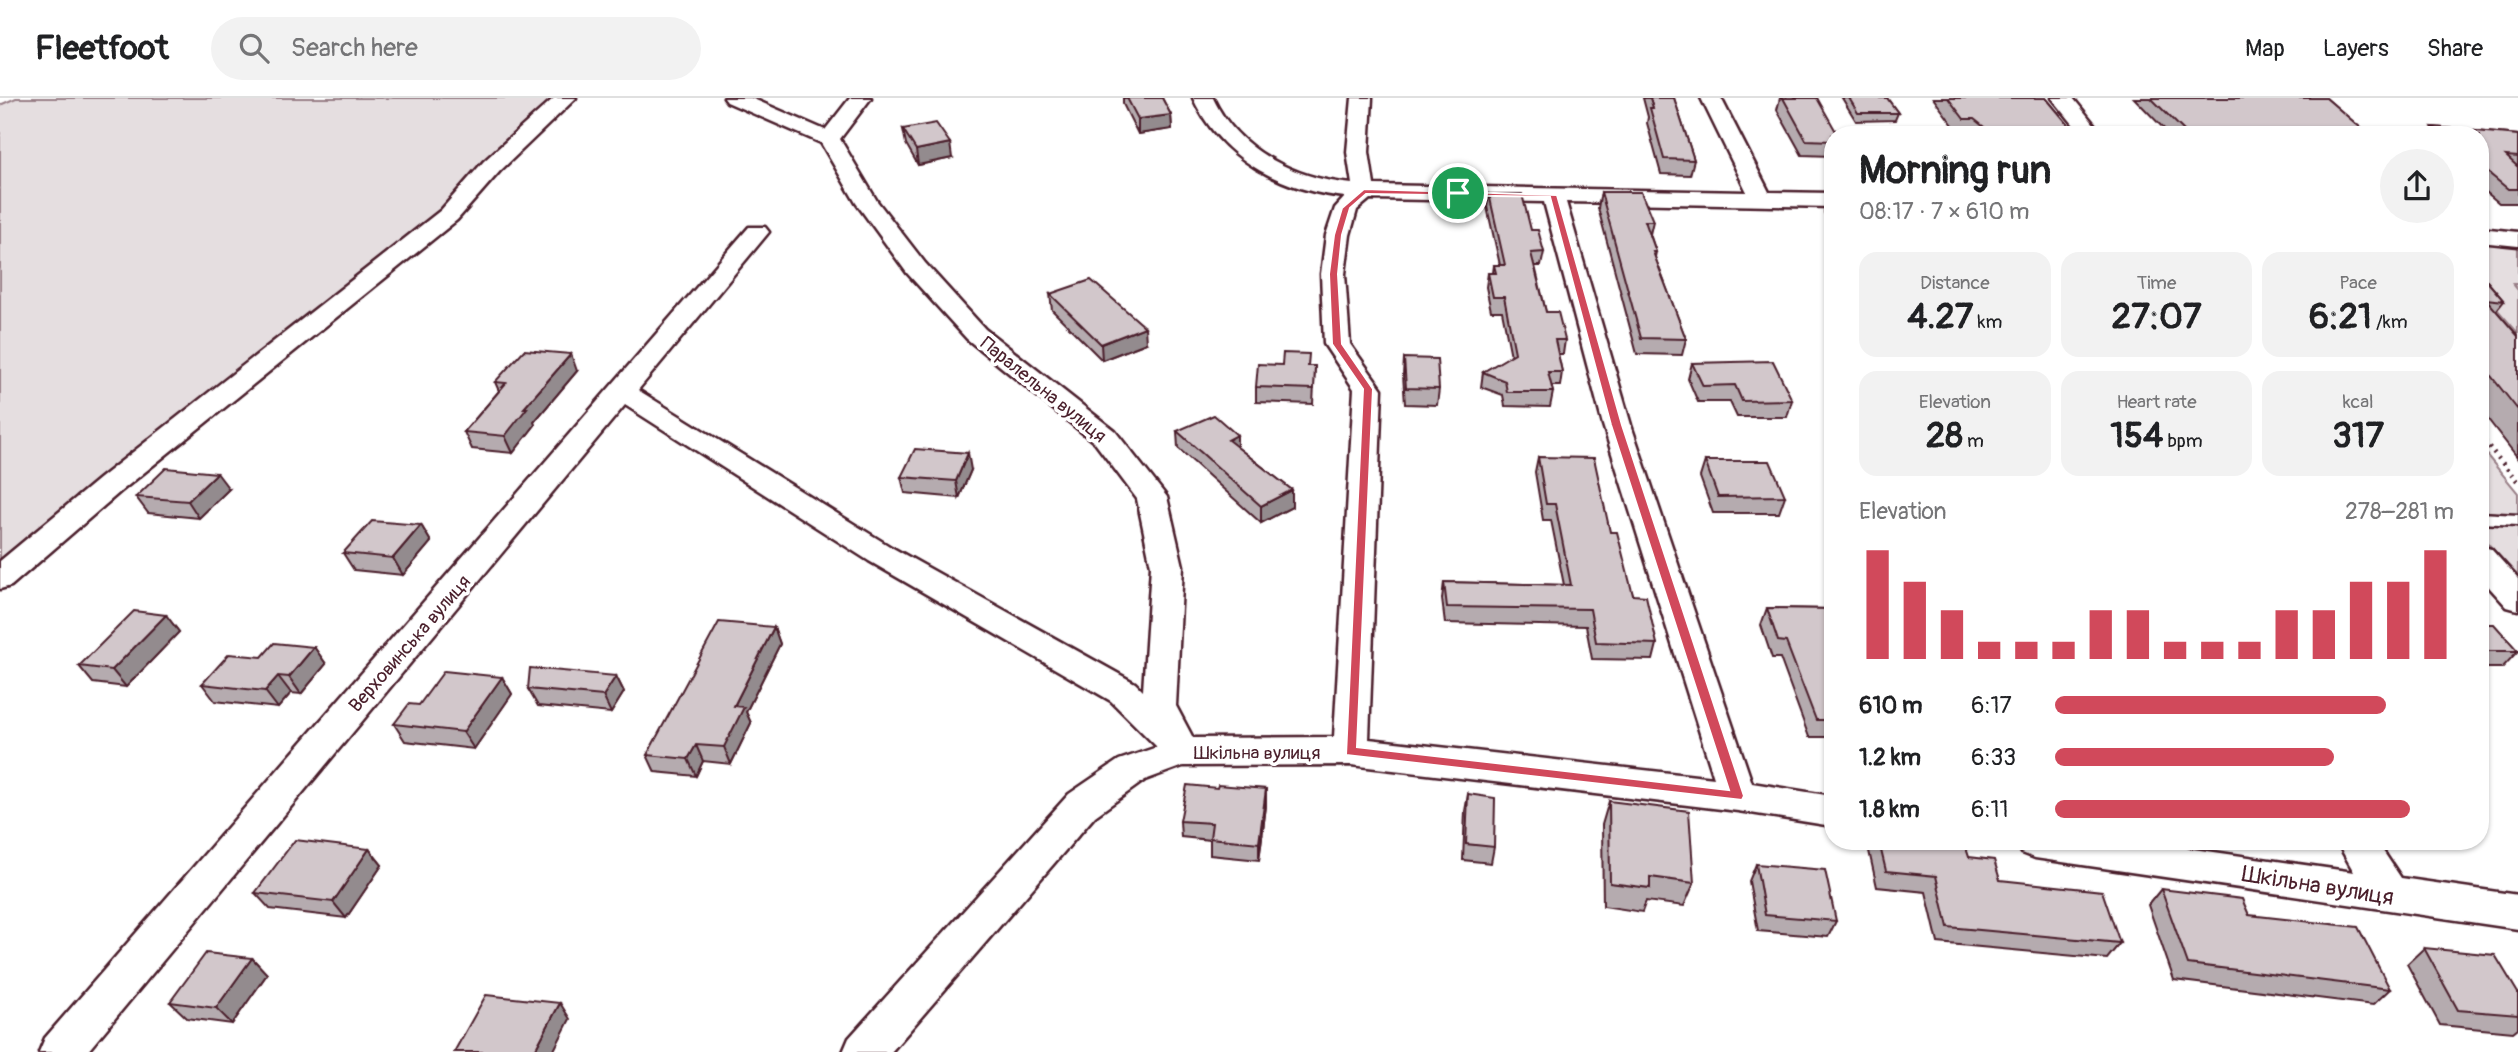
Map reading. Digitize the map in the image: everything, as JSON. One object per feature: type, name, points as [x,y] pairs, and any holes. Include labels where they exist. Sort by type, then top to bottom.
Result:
[{"type":"street","points":[[0,578],[110,485],[449,215],[492,166],[566,98]]},
{"type":"street","points":[[734,98],[829,139],[861,98]]},
{"type":"street","points":[[1203,98],[1217,127],[1293,180],[1314,186],[1364,192],[1824,200]]},
{"type":"street","points":[[1362,98],[1358,152],[1364,192]]},
{"type":"street","points":[[1711,98],[1761,198]]},
{"type":"street","points":[[2062,98],[2085,126]]},
{"type":"street","name":"Паралельна вулиця","points":[[829,139],[867,203],[916,268],[976,334],[1105,437],[1152,497],[1167,566],[1159,706],[1182,752]]},
{"type":"street","points":[[1351,751],[1368,389],[1337,344],[1333,274],[1338,235],[1346,208],[1364,192]]},
{"type":"street","points":[[1553,195],[1616,425],[1738,796]]},
{"type":"street","name":"Верховинська вулиця","points":[[60,1052],[757,232]]},
{"type":"street","points":[[2489,235],[2518,239]]},
{"type":"street","points":[[623,392],[880,554],[1123,692],[1182,752]]},
{"type":"street","points":[[2489,567],[2518,600]]},
{"type":"street","name":"Шкільна вулиця","points":[[864,1052],[882,1036],[1082,805],[1132,770],[1182,752],[1351,751],[1738,796],[1824,810]]},
{"type":"street","name":"Шкільна вулиця","points":[[2088,850],[2391,896],[2518,912]]},
{"type":"street","points":[[2361,850],[2391,896]]},
{"type":"lane","points":[[2489,518],[2518,520]]},
{"type":"path","points":[[2489,447],[2518,482]]},
{"type":"shaded area","points":[[16,98],[566,98],[449,215],[0,577],[0,105]]},
{"type":"shaded area","points":[[2489,243],[2518,247],[2518,284],[2513,284],[2518,290],[2518,333],[2489,300]]},
{"type":"shaded area","points":[[2489,458],[2518,493],[2518,514],[2489,513]]},
{"type":"shaded area","points":[[2489,522],[2518,525],[2518,576],[2489,545]]},
{"type":"building","points":[[1127,98],[1162,98],[1171,115],[1138,119]]},
{"type":"building","points":[[1650,98],[1674,98],[1694,160],[1664,159],[1650,108],[1653,108]]},
{"type":"building","points":[[1783,98],[1817,98],[1833,126],[1824,126],[1824,141],[1806,140]]},
{"type":"building","points":[[1849,98],[1887,98],[1898,113],[1858,113]]},
{"type":"building","points":[[1948,98],[2046,98],[2069,126],[1983,126],[1974,119],[1964,119]]},
{"type":"building","points":[[2151,98],[2326,98],[2359,126],[2179,126]]},
{"type":"building","points":[[936,123],[950,143],[916,150],[903,129]]},
{"type":"building","points":[[2489,132],[2518,135],[2518,157],[2506,156],[2518,167],[2518,189],[2508,189],[2489,173]]},
{"type":"building","points":[[1601,192],[1641,192],[1653,221],[1645,221],[1656,252],[1653,252],[1686,339],[1641,338]]},
{"type":"building","points":[[1489,194],[1522,194],[1531,230],[1538,230],[1544,252],[1531,253],[1546,312],[1558,312],[1565,340],[1555,340],[1562,372],[1548,372],[1553,392],[1507,392],[1505,381],[1483,372],[1515,353],[1504,297],[1493,297],[1488,273],[1496,273],[1494,265],[1505,265]]},
{"type":"building","points":[[1091,280],[1145,327],[1101,344],[1050,294]]},
{"type":"building","points":[[2489,284],[2504,301],[2489,299]]},
{"type":"building","points":[[2489,302],[2518,336],[2518,410],[2489,373]]},
{"type":"building","points":[[524,350],[571,354],[524,408],[527,408],[505,436],[464,432],[506,383],[495,382]]},
{"type":"building","points":[[1283,353],[1309,354],[1308,366],[1315,366],[1314,389],[1256,387],[1258,364],[1282,365]]},
{"type":"building","points":[[1404,358],[1437,359],[1439,389],[1406,388]]},
{"type":"building","points":[[1773,361],[1792,400],[1742,401],[1735,385],[1703,386],[1692,363]]},
{"type":"building","points":[[1214,415],[1237,435],[1228,440],[1292,490],[1261,506],[1177,431]]},
{"type":"building","points":[[915,449],[968,453],[956,481],[901,477]]},
{"type":"building","points":[[1538,457],[1594,458],[1610,532],[1617,532],[1633,595],[1646,596],[1657,644],[1596,642],[1590,609],[1447,607],[1444,582],[1571,585],[1555,504],[1546,504]]},
{"type":"building","points":[[1705,461],[1770,461],[1785,496],[1718,497]]},
{"type":"building","points":[[166,468],[217,473],[188,501],[136,497]]},
{"type":"building","points":[[372,521],[421,525],[393,558],[343,553]]},
{"type":"building","points":[[1767,608],[1824,609],[1824,720],[1816,720],[1786,642],[1778,641]]},
{"type":"building","points":[[134,611],[166,615],[112,670],[79,666]]},
{"type":"building","points":[[719,622],[774,627],[734,706],[744,707],[724,747],[696,745],[688,759],[647,755]]},
{"type":"building","points":[[2489,624],[2494,624],[2518,651],[2489,651]]},
{"type":"building","points":[[274,643],[314,647],[289,677],[278,676],[265,691],[202,684],[229,654],[262,657]]},
{"type":"building","points":[[530,668],[616,676],[603,696],[528,689]]},
{"type":"building","points":[[444,671],[502,677],[463,732],[394,724],[409,704],[419,705]]},
{"type":"building","points":[[1187,785],[1266,789],[1259,843],[1210,838],[1212,823],[1180,821]]},
{"type":"building","points":[[1468,794],[1495,798],[1494,847],[1466,844]]},
{"type":"building","points":[[1609,801],[1689,811],[1694,883],[1650,877],[1650,888],[1610,883]]},
{"type":"building","points":[[295,840],[369,849],[333,902],[255,893]]},
{"type":"building","points":[[1881,850],[1967,850],[1969,857],[1994,860],[2000,880],[2102,891],[2120,943],[1948,927],[1936,876],[1886,871]]},
{"type":"building","points":[[1756,864],[1825,870],[1836,921],[1765,915]]},
{"type":"building","points":[[2161,889],[2242,899],[2249,915],[2358,927],[2390,989],[2188,964]]},
{"type":"building","points":[[2424,948],[2495,955],[2518,993],[2518,1015],[2458,1010]]},
{"type":"building","points":[[206,953],[252,958],[216,1008],[170,1002]]},
{"type":"building","points":[[486,995],[560,1003],[534,1052],[454,1052]]},
{"type":"route","points":[[1364,192],[1458,193],[1553,195],[1616,425],[1738,796],[1351,751],[1368,389],[1337,344],[1333,274],[1338,235],[1346,208],[1364,192]]}]
